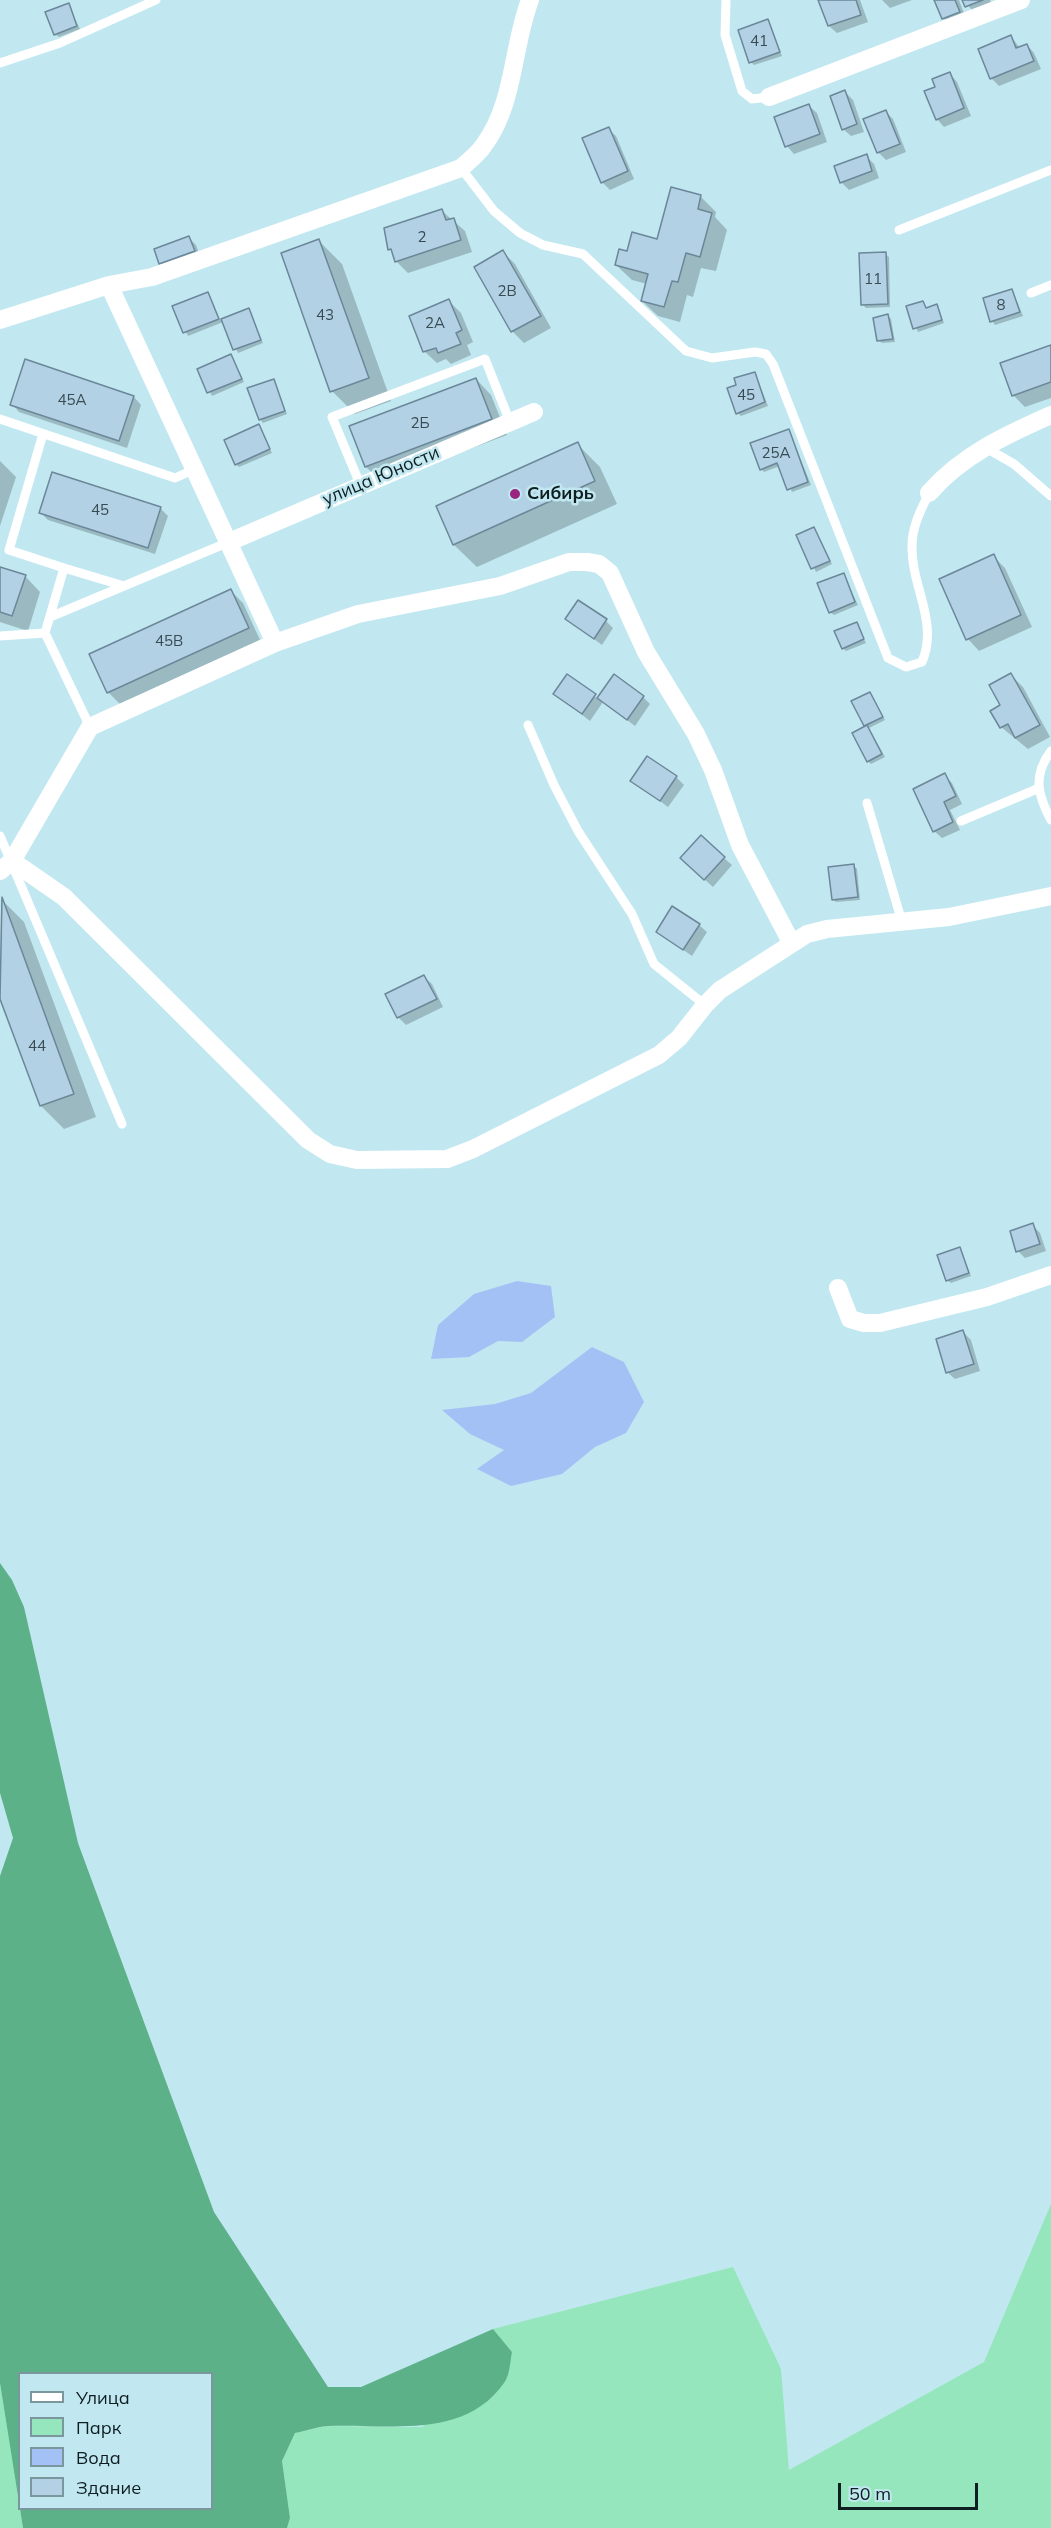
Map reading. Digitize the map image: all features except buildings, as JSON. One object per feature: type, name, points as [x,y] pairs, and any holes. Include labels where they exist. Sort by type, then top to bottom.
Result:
[{"type":"street","points":[[0,320],[109,285],[152,277],[461,168],[483,147],[496,127],[530,0]]},
{"type":"street","points":[[769,97],[1021,0]]},
{"type":"street","points":[[109,285],[275,643]]},
{"type":"street","name":"улица Юности","points":[[229,542],[534,411]]},
{"type":"street","points":[[929,493],[947,472],[985,448],[1051,415]]},
{"type":"street","points":[[791,942],[740,845],[713,770],[696,734],[646,652],[610,573],[599,564],[569,562],[500,586],[358,614],[275,643],[90,727],[6,866],[64,897],[308,1140],[330,1154],[357,1160],[447,1159],[473,1149],[659,1055],[679,1038],[720,990],[791,942],[807,934],[827,929],[949,917],[1051,896]]},
{"type":"street","points":[[838,1288],[850,1319],[864,1323],[880,1323],[987,1298],[1051,1275]]},
{"type":"lane","points":[[0,63],[60,43],[156,0]]},
{"type":"lane","points":[[726,0],[725,35],[742,91],[752,99],[769,97]]},
{"type":"lane","points":[[461,168],[494,211],[520,233],[543,245],[583,254],[686,351],[712,358],[755,352],[766,354],[773,364],[888,658],[906,667],[922,662],[929,647],[928,626],[912,548],[914,527],[929,493]]},
{"type":"lane","points":[[899,230],[1051,170]]},
{"type":"lane","points":[[1031,293],[1051,285]]},
{"type":"lane","points":[[360,484],[332,417],[485,359],[510,422]]},
{"type":"lane","points":[[0,419],[175,478],[195,469]]},
{"type":"lane","points":[[43,434],[9,550],[124,586]]},
{"type":"lane","points":[[985,448],[1014,464],[1051,496]]},
{"type":"lane","points":[[50,617],[229,542]]},
{"type":"lane","points":[[64,568],[45,633],[90,727]]},
{"type":"lane","points":[[0,636],[45,633]]},
{"type":"lane","points":[[528,725],[578,831],[632,914],[654,964],[705,1005]]},
{"type":"lane","points":[[1051,751],[1042,762],[1037,789],[1051,820]]},
{"type":"lane","points":[[961,821],[1037,789]]},
{"type":"lane","points":[[867,803],[902,922]]},
{"type":"lane","points":[[0,836],[6,866],[122,1124]]},
{"type":"green space","points":[[0,1563],[12,1580],[24,1607],[78,1843],[214,2212],[328,2387],[361,2387],[493,2329],[512,2352],[509,2372],[504,2383],[487,2401],[467,2414],[423,2425],[327,2426],[295,2433],[282,2461],[290,2518],[287,2528],[23,2528],[20,2510],[213,2510],[213,2372],[18,2372],[18,2496],[0,2383],[0,1876],[13,1838],[0,1793]]},
{"type":"green space","points":[[1051,2204],[1051,2528],[287,2528],[290,2518],[282,2461],[295,2433],[325,2426],[422,2427],[512,2352],[493,2329],[733,2267],[781,2369],[789,2470],[984,2362]]},
{"type":"green space","points":[[0,2383],[18,2496],[18,2510],[20,2510],[23,2528],[0,2528]]},
{"type":"water","points":[[517,1281],[551,1286],[555,1317],[522,1342],[498,1341],[469,1357],[431,1359],[438,1325],[474,1294]]},
{"type":"water","points":[[592,1347],[624,1362],[644,1402],[626,1433],[595,1447],[562,1474],[511,1486],[477,1469],[504,1450],[470,1434],[442,1410],[495,1404],[531,1393]]},
{"type":"place","name":"Сибирь","points":[[515,494]]}]
